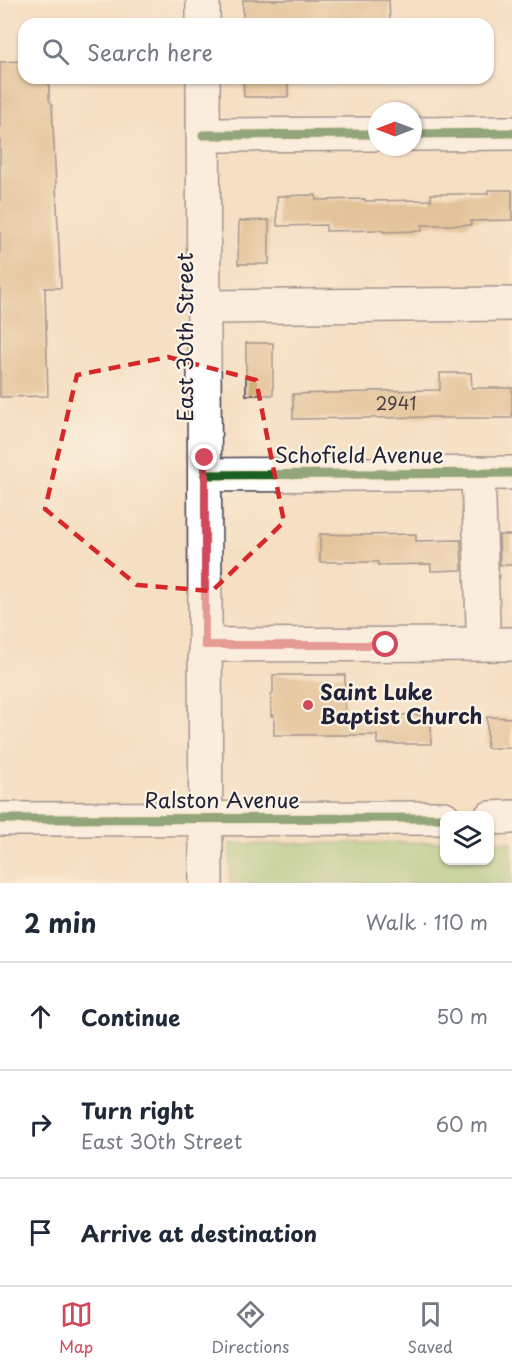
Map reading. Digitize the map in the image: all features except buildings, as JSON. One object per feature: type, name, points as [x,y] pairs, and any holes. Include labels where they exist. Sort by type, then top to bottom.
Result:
[{"type":"street","points":[[203,0],[203,18]]},
{"type":"street","name":"East 30th Street","points":[[203,84],[206,883]]},
{"type":"street","points":[[422,134],[512,133]]},
{"type":"street","points":[[203,135],[368,134]]},
{"type":"street","points":[[204,307],[512,304]]},
{"type":"street","points":[[478,473],[483,624]]},
{"type":"street","name":"Schofield Avenue","points":[[205,475],[512,473]]},
{"type":"street","points":[[205,645],[512,644]]},
{"type":"street","name":"Ralston Avenue","points":[[0,819],[440,818]]},
{"type":"street","points":[[494,818],[512,818]]},
{"type":"highlighted area","points":[[168,357],[256,380],[284,522],[212,591],[137,585],[45,509],[77,375]]},
{"type":"green space","points":[[440,842],[440,865],[494,865],[494,842],[512,842],[512,883],[230,883],[230,844]]},
{"type":"cycle path","points":[[422,134],[512,133]]},
{"type":"cycle path","points":[[203,135],[368,134]]},
{"type":"cycle path","points":[[205,475],[512,473]]},
{"type":"cycle path","points":[[0,819],[440,818]]},
{"type":"place","name":"Saint Luke Baptist Church","points":[[308,705]]},
{"type":"route","points":[[205,458],[205,645],[386,645]]}]
